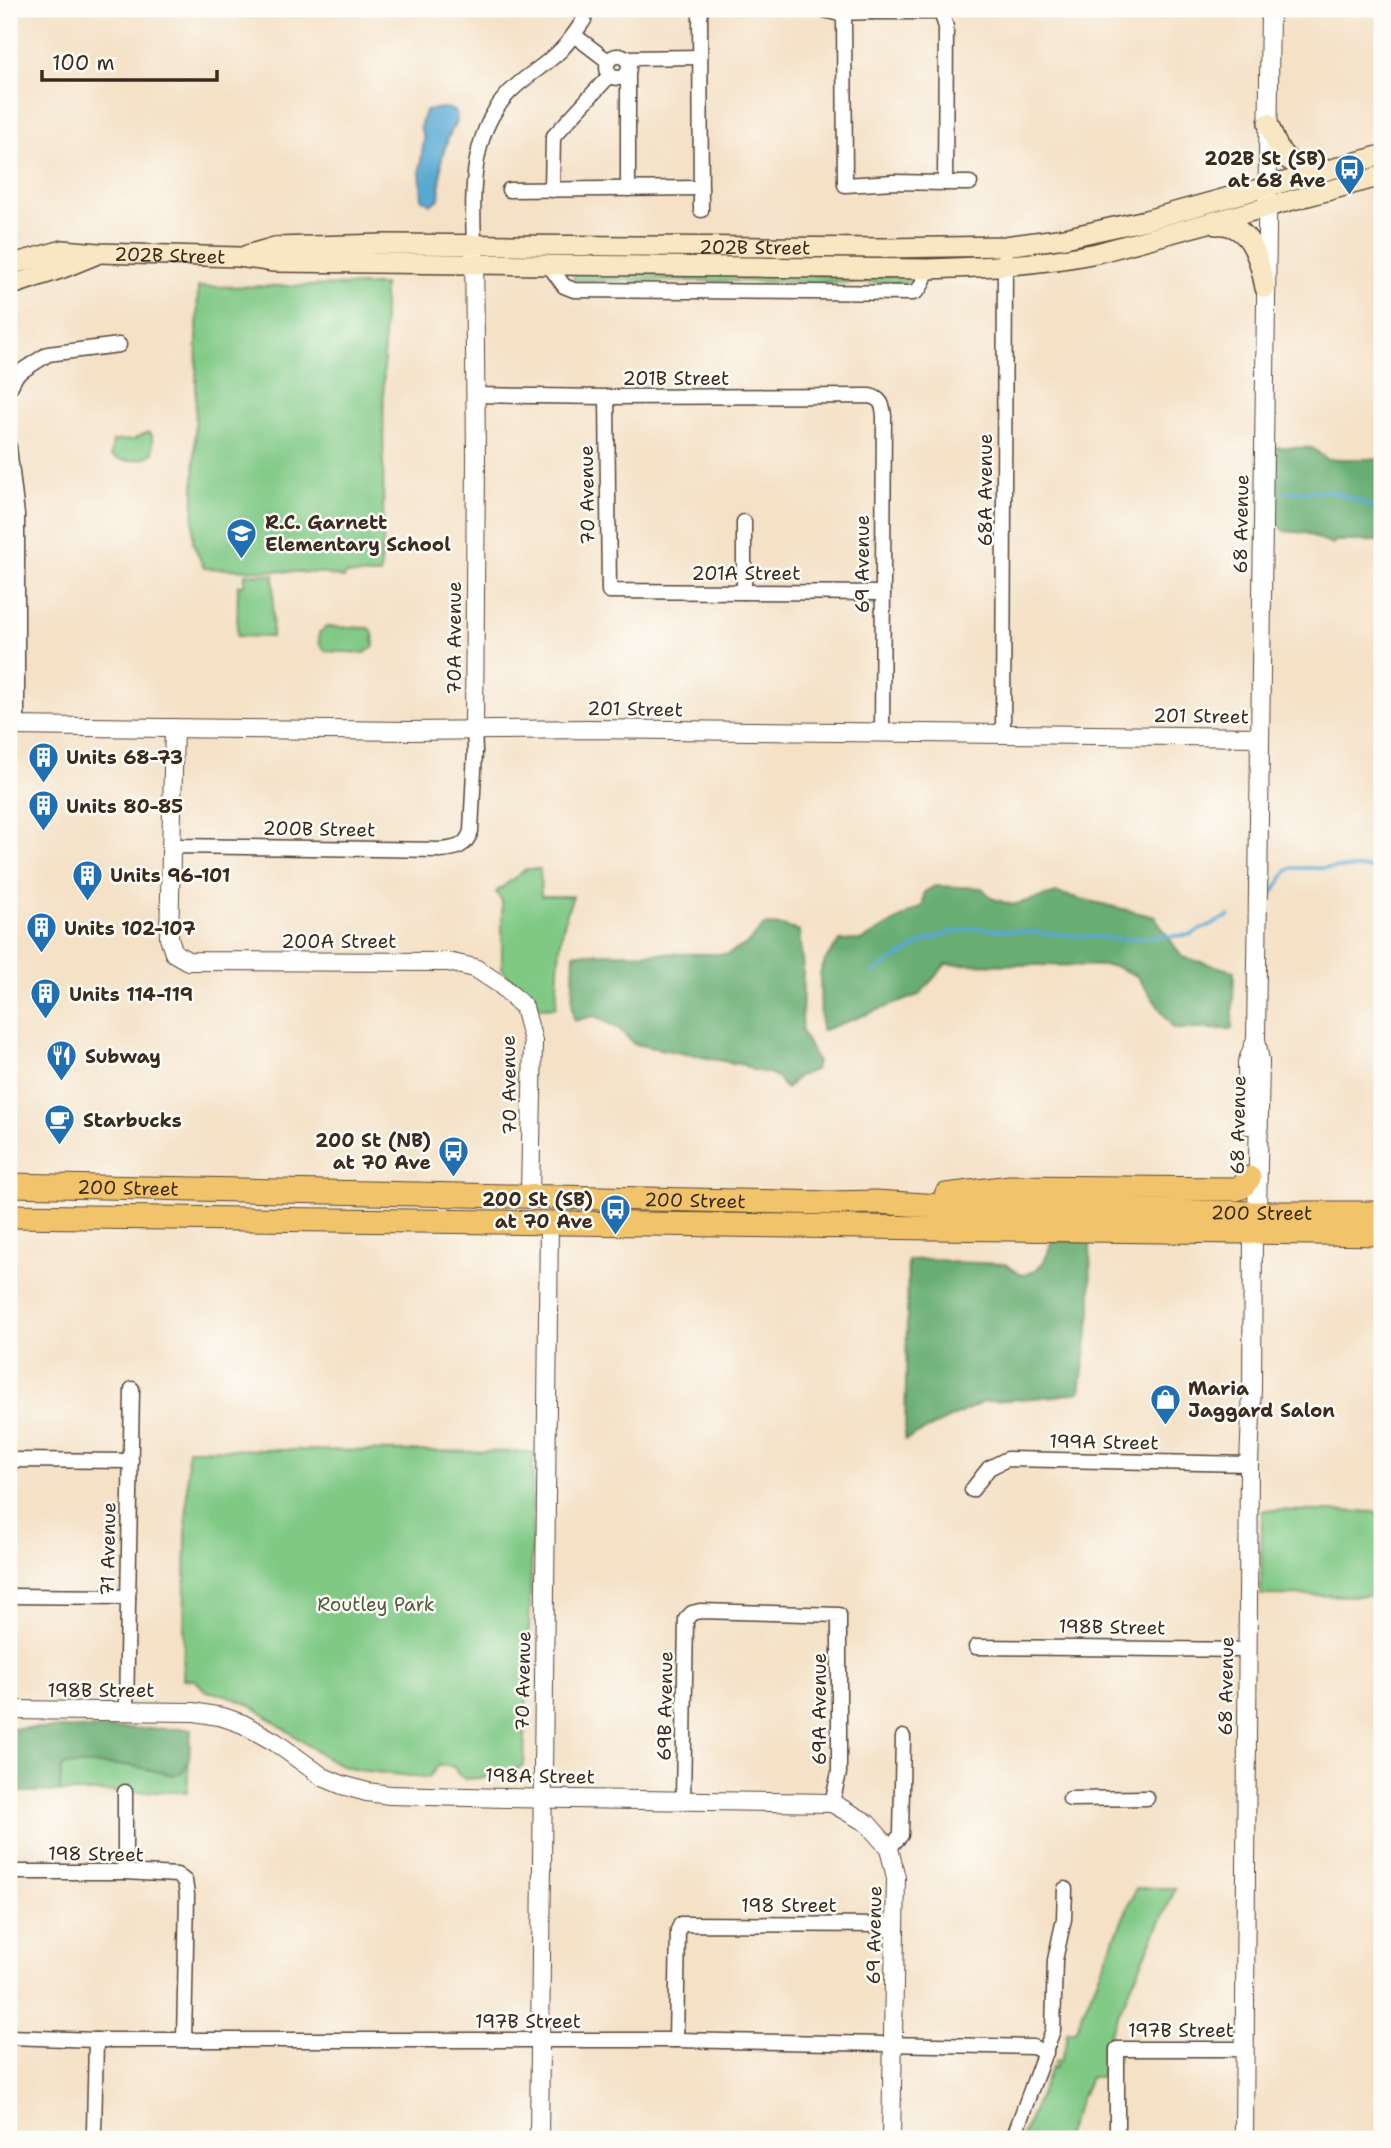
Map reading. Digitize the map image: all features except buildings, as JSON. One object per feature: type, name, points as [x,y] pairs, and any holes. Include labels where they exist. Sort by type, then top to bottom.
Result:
[{"type":"main road","points":[[1268,123],[1278,149],[1288,161],[1297,166],[1325,170]]},
{"type":"main road","name":"202B Street","points":[[9,265],[63,250],[239,257],[274,262],[474,254],[1005,246],[1092,233],[1382,155]]},
{"type":"main road","name":"202B Street","points":[[474,254],[548,264],[928,269],[1005,267],[1097,253],[1382,176]]},
{"type":"main road","points":[[1197,227],[1221,225],[1236,228],[1243,234],[1254,247],[1265,288]]},
{"type":"main road","name":"202B Street","points":[[9,286],[99,253]]},
{"type":"main road","points":[[875,1202],[1010,1187],[1236,1189],[1242,1187],[1250,1178]]},
{"type":"main road","name":"200 Street","points":[[9,1185],[875,1202],[1255,1223],[1382,1234]]},
{"type":"main road","points":[[549,1223],[555,1213],[569,1205],[596,1197]]},
{"type":"main road","name":"200 Street","points":[[9,1216],[549,1223],[1255,1223],[1382,1213]]},
{"type":"street","points":[[701,210],[702,9]]},
{"type":"street","points":[[821,9],[836,13],[941,10],[946,27],[945,183]]},
{"type":"street","name":"68 Avenue","points":[[1244,2139],[1248,1464],[1260,1061],[1256,1039],[1270,9]]},
{"type":"street","points":[[844,13],[845,186],[894,182],[970,183]]},
{"type":"street","points":[[474,254],[474,175],[485,131],[502,101],[561,50],[584,20]]},
{"type":"street","points":[[574,35],[620,78],[627,65]]},
{"type":"street","points":[[627,65],[701,57]]},
{"type":"street","points":[[627,65],[628,189]]},
{"type":"street","points":[[552,190],[553,137],[609,68]]},
{"type":"street","points":[[509,190],[701,188]]},
{"type":"street","name":"68A Avenue","points":[[1003,734],[1005,246]]},
{"type":"street","name":"70A Avenue","points":[[465,843],[469,838],[472,821],[474,730],[474,254]]},
{"type":"street","points":[[9,389],[17,374],[48,355],[119,345]]},
{"type":"street","name":"201B Street","points":[[475,395],[877,398]]},
{"type":"street","name":"70 Avenue","points":[[607,397],[609,591]]},
{"type":"street","name":"69 Avenue","points":[[877,398],[881,402],[884,416],[882,733]]},
{"type":"street","points":[[9,447],[17,515],[13,726]]},
{"type":"street","points":[[744,522],[744,592]]},
{"type":"street","name":"201A Street","points":[[609,591],[883,593]]},
{"type":"street","name":"201 Street","points":[[13,726],[474,730],[543,728],[1260,737]]},
{"type":"street","points":[[172,846],[174,728]]},
{"type":"street","name":"200B Street","points":[[172,846],[440,850],[460,848],[465,843]]},
{"type":"street","name":"200A Street","points":[[172,846],[169,938],[174,953],[188,961],[448,962],[475,968],[500,985]]},
{"type":"street","name":"70 Avenue","points":[[500,985],[524,1007],[533,1041],[530,1195]]},
{"type":"street","name":"68 Avenue","points":[[1250,1178],[1247,1063],[1256,1039]]},
{"type":"street","name":"70 Avenue","points":[[539,2139],[549,1223]]},
{"type":"street","name":"71 Avenue","points":[[126,1711],[132,1389]]},
{"type":"street","name":"199A Street","points":[[972,1490],[989,1468],[1007,1459],[1248,1464]]},
{"type":"street","points":[[9,1460],[131,1461]]},
{"type":"street","points":[[9,1596],[128,1597]]},
{"type":"street","name":"69A Avenue","points":[[692,1613],[700,1611],[839,1615],[839,1773],[832,1803]]},
{"type":"street","name":"69B Avenue","points":[[683,1801],[687,1619],[692,1613]]},
{"type":"street","name":"198B Street","points":[[976,1647],[1248,1650]]},
{"type":"street","name":"198B Street","points":[[9,1710],[194,1712]]},
{"type":"street","name":"198A Street","points":[[194,1712],[243,1724],[268,1737],[323,1777],[367,1792],[390,1795],[832,1803],[867,1823],[889,1848]]},
{"type":"street","points":[[889,1848],[901,1835],[902,1737]]},
{"type":"street","points":[[125,1792],[125,1872]]},
{"type":"street","points":[[1070,1799],[1147,1798]]},
{"type":"street","name":"69 Avenue","points":[[889,1848],[896,1878],[891,2139]]},
{"type":"street","name":"198 Street","points":[[9,1872],[125,1872],[182,1878],[187,1895],[184,2040]]},
{"type":"street","points":[[1005,2139],[1014,2136],[1054,2030],[1055,1959],[1063,1919],[1065,1889]]},
{"type":"street","name":"198 Street","points":[[676,2040],[678,1930],[681,1924],[896,1925]]},
{"type":"street","name":"197B Street","points":[[9,2037],[96,2040],[676,2040],[1033,2047],[1046,2053]]},
{"type":"street","points":[[94,2131],[96,2040]]},
{"type":"street","name":"197B Street","points":[[1117,2139],[1117,2049],[1245,2049]]},
{"type":"green space","points":[[574,273],[917,276],[914,283],[574,280]]},
{"type":"green space","points":[[384,285],[383,542],[380,575],[345,574],[344,578],[321,573],[204,568],[193,543],[198,287]]},
{"type":"green space","points":[[148,432],[152,436],[153,453],[132,460],[111,456],[113,441],[133,440]]},
{"type":"green space","points":[[1276,447],[1312,448],[1327,459],[1382,459],[1382,546],[1378,541],[1335,541],[1332,545],[1306,533],[1284,531],[1275,520]]},
{"type":"green space","points":[[245,574],[274,575],[272,637],[237,636],[238,585],[244,585]]},
{"type":"green space","points":[[326,627],[369,628],[373,633],[374,646],[365,653],[325,651],[319,643],[319,633]]},
{"type":"green space","points":[[526,869],[540,869],[541,896],[573,896],[562,936],[556,1007],[540,1008],[502,970],[502,901],[496,892]]},
{"type":"green space","points":[[935,886],[982,888],[991,898],[1012,905],[1057,893],[1155,917],[1182,957],[1234,971],[1232,1029],[1174,1029],[1137,976],[1114,966],[946,964],[919,995],[821,1031],[820,973],[826,959],[840,941],[863,940],[923,905],[924,892]]},
{"type":"green space","points":[[764,925],[799,931],[803,969],[802,1032],[817,1062],[815,1070],[798,1076],[786,1089],[773,1075],[744,1065],[634,1044],[618,1028],[594,1016],[574,1021],[574,953],[728,954],[747,944]]},
{"type":"green space","points":[[1090,1240],[1091,1311],[1080,1392],[983,1402],[905,1440],[908,1260],[935,1259],[1005,1264],[1022,1275],[1039,1267],[1048,1253],[1051,1241]]},
{"type":"green space","name":"Routley Park","points":[[188,1449],[533,1452],[524,1764],[508,1776],[466,1779],[458,1774],[454,1767],[439,1765],[428,1778],[357,1770],[325,1757],[250,1705],[226,1695],[206,1691],[195,1680],[183,1679]]},
{"type":"green space","points":[[1262,1510],[1382,1512],[1382,1596],[1261,1595]]},
{"type":"green space","points":[[9,1728],[191,1729],[189,1759],[182,1773],[174,1775],[128,1765],[66,1765],[61,1768],[60,1792],[9,1792]]},
{"type":"green space","points":[[189,1759],[187,1792],[60,1792],[61,1768],[65,1765],[128,1765],[174,1775],[182,1772]]},
{"type":"green space","points":[[1136,1888],[1176,1888],[1108,2037],[1112,2038],[1103,2042],[1102,2077],[1090,2077],[1064,2139],[1021,2139],[1052,2067],[1057,2066],[1054,2064],[1056,2060],[1060,2062],[1067,2031],[1075,2031]]},
{"type":"water","points":[[441,108],[456,113],[457,119],[442,157],[439,199],[431,204],[422,199],[420,169],[424,138],[420,127],[425,111]]},
{"type":"waterway","points":[[1286,492],[1331,492],[1382,511]]},
{"type":"waterway","points":[[1272,894],[1288,870],[1293,868],[1382,868]]},
{"type":"waterway","points":[[874,972],[925,941],[974,928],[1122,939],[1190,935],[1229,916]]},
{"type":"place","name":"202B St (SB) at 68 Ave","points":[[1349,196]]},
{"type":"place","name":"R.C. Garnett Elementary School","points":[[242,560]]},
{"type":"place","name":"Units 68-73","points":[[43,784]]},
{"type":"place","name":"Units 80-85","points":[[43,833]]},
{"type":"place","name":"Units 96-101","points":[[87,902]]},
{"type":"place","name":"Units 102-107","points":[[41,955]]},
{"type":"place","name":"Units 114-119","points":[[46,1021]]},
{"type":"place","name":"Subway","points":[[62,1083]]},
{"type":"place","name":"Starbucks","points":[[60,1147]]},
{"type":"place","name":"200 St (NB) at 70 Ave","points":[[454,1178]]},
{"type":"place","name":"200 St (SB) at 70 Ave","points":[[616,1237]]},
{"type":"place","name":"Maria Jaggard Salon","points":[[1165,1426]]}]
